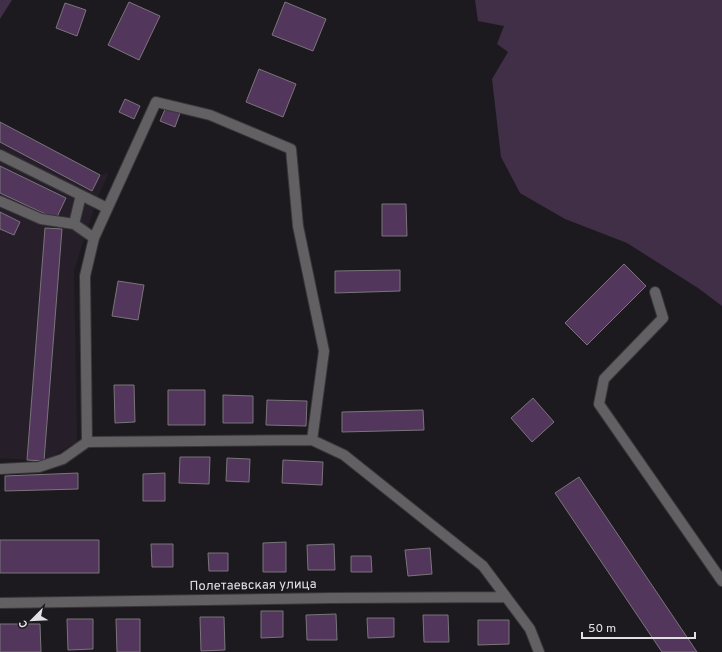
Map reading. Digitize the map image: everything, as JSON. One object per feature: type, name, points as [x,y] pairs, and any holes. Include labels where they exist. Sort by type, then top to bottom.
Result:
[{"type":"street","points":[[87,442],[86,276],[94,238],[156,102],[210,115],[291,149],[298,226],[324,351],[312,440]]},
{"type":"street","points":[[0,155],[107,208]]},
{"type":"street","points":[[74,224],[81,195]]},
{"type":"street","points":[[0,201],[41,219],[74,224],[94,238]]},
{"type":"street","points":[[655,292],[663,318],[604,379],[598,404],[722,581]]},
{"type":"street","points":[[0,470],[39,467],[63,459],[87,442],[312,440],[344,455],[483,566],[530,629],[539,652]]},
{"type":"street","name":"Полетаевская улица","points":[[0,603],[506,597]]},
{"type":"shaded area","points":[[0,0],[12,0],[0,19]]},
{"type":"shaded area","points":[[475,0],[722,0],[722,306],[698,288],[627,243],[565,219],[520,193],[501,157],[492,79],[508,52],[497,44],[504,26],[478,21]]},
{"type":"shaded area","points":[[0,122],[100,175],[109,173],[99,194],[74,270],[77,442],[44,461],[0,458]]},
{"type":"building","points":[[129,2],[160,16],[139,60],[108,45]]},
{"type":"building","points":[[285,2],[326,19],[313,51],[272,35]]},
{"type":"building","points":[[65,3],[86,10],[77,36],[56,28]]},
{"type":"building","points":[[259,69],[296,84],[283,117],[246,102]]},
{"type":"building","points":[[125,99],[140,106],[134,119],[119,112]]},
{"type":"building","points":[[166,107],[180,113],[175,127],[160,121]]},
{"type":"building","points":[[0,122],[100,175],[92,191],[0,142]]},
{"type":"building","points":[[0,166],[66,198],[56,219],[0,193]]},
{"type":"building","points":[[382,204],[406,204],[407,236],[382,236]]},
{"type":"building","points":[[0,212],[20,222],[14,235],[0,229]]},
{"type":"building","points":[[45,228],[62,229],[44,461],[27,460]]},
{"type":"building","points":[[624,264],[646,286],[587,345],[565,323]]},
{"type":"building","points":[[400,270],[400,291],[335,293],[335,271]]},
{"type":"building","points":[[118,281],[144,285],[138,320],[112,316]]},
{"type":"building","points":[[114,385],[134,385],[135,422],[115,423]]},
{"type":"building","points":[[168,390],[205,390],[205,425],[168,425]]},
{"type":"building","points":[[223,395],[253,396],[253,423],[223,423]]},
{"type":"building","points":[[533,398],[554,422],[532,442],[511,418]]},
{"type":"building","points":[[267,400],[307,401],[306,426],[266,425]]},
{"type":"building","points":[[423,410],[424,430],[342,432],[342,412]]},
{"type":"building","points":[[180,457],[210,457],[209,484],[179,483]]},
{"type":"building","points":[[227,458],[250,459],[249,482],[226,481]]},
{"type":"building","points":[[283,460],[323,462],[322,485],[282,483]]},
{"type":"building","points":[[78,473],[78,489],[5,491],[5,476]]},
{"type":"building","points":[[165,473],[165,501],[143,501],[143,474]]},
{"type":"building","points":[[579,477],[697,652],[662,652],[555,493]]},
{"type":"building","points":[[0,540],[99,540],[99,573],[0,573]]},
{"type":"building","points":[[286,542],[286,572],[263,572],[263,543]]},
{"type":"building","points":[[151,544],[173,544],[173,567],[152,567]]},
{"type":"building","points":[[334,544],[335,570],[308,570],[307,545]]},
{"type":"building","points":[[430,548],[432,574],[408,576],[405,550]]},
{"type":"building","points":[[208,553],[228,553],[228,571],[209,571]]},
{"type":"building","points":[[351,556],[371,556],[372,572],[351,572]]},
{"type":"building","points":[[261,611],[283,611],[283,637],[261,638]]},
{"type":"building","points":[[336,614],[337,640],[307,640],[306,615]]},
{"type":"building","points":[[423,615],[448,615],[449,642],[424,642]]},
{"type":"building","points":[[200,617],[224,617],[225,650],[201,651]]},
{"type":"building","points":[[367,618],[394,618],[394,637],[368,638]]},
{"type":"building","points":[[67,619],[93,619],[93,649],[68,650]]},
{"type":"building","points":[[116,619],[140,619],[140,652],[117,652]]},
{"type":"building","points":[[478,620],[509,620],[509,644],[478,645]]},
{"type":"building","points":[[0,624],[40,624],[41,652],[0,652]]}]
